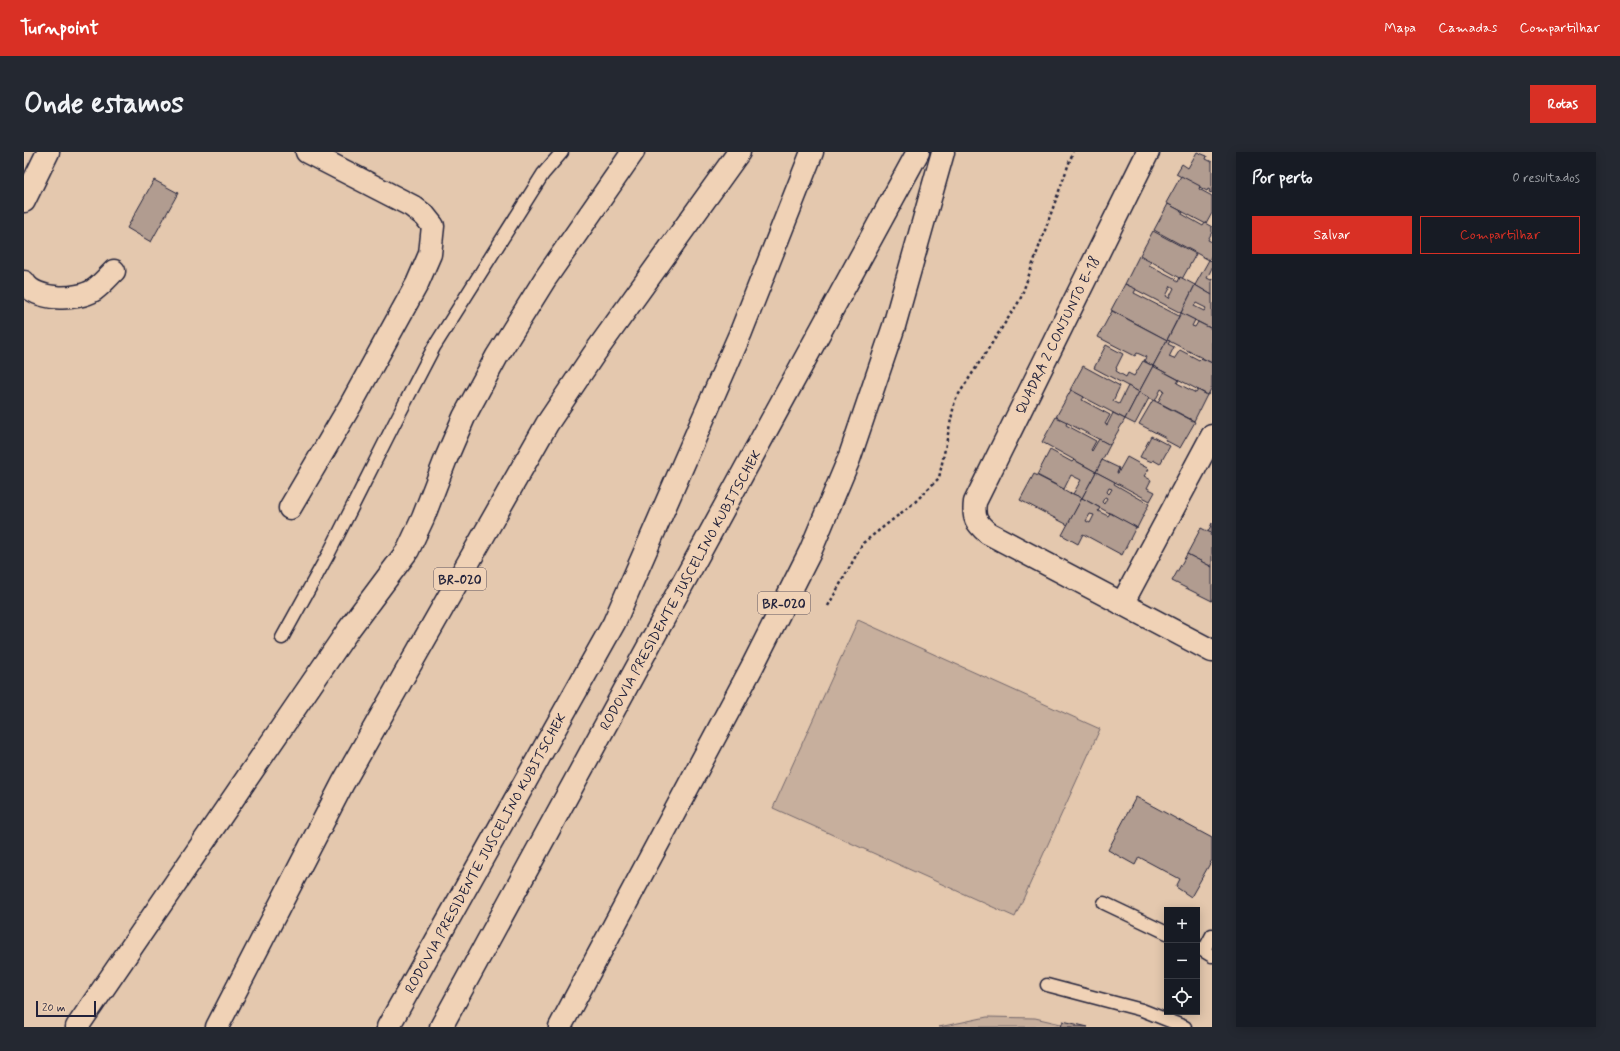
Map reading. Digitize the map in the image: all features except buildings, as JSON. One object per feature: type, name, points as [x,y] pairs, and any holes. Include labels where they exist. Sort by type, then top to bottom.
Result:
[{"type":"main road","points":[[24,201],[48,152]]},
{"type":"main road","points":[[290,508],[350,406],[417,284],[430,254],[433,240],[433,226],[425,216],[412,206],[307,152]]},
{"type":"main road","points":[[77,1027],[349,629],[408,550],[423,518],[464,417],[497,356],[545,279],[633,152]]},
{"type":"main road","name":"BR-020","points":[[217,1027],[343,782],[547,424],[594,354],[739,152]]},
{"type":"main road","name":"RODOVIA PRESIDENTE JUSCELINO KUBITSCHEK","points":[[388,1027],[614,623],[741,332],[812,152]]},
{"type":"main road","name":"RODOVIA PRESIDENTE JUSCELINO KUBITSCHEK","points":[[441,1027],[918,152]]},
{"type":"main road","name":"BR-020","points":[[560,1027],[749,674],[810,552],[849,460],[894,326],[943,152]]},
{"type":"main road","name":"QUADRA 2 CONJUNTO E-18","points":[[1122,604],[988,533],[980,527],[975,520],[974,511],[976,502],[1148,152]]},
{"type":"main road","points":[[24,282],[26,286],[46,296],[68,298],[93,290],[114,271]]},
{"type":"main road","points":[[1212,436],[1122,604],[1212,651]]},
{"type":"main road","points":[[207,1027],[234,995]]},
{"type":"lane","points":[[282,638],[329,553],[434,348],[543,174],[562,152]]},
{"type":"lane","points":[[1104,903],[1164,932]]},
{"type":"lane","points":[[1204,951],[1212,935]]},
{"type":"lane","points":[[1047,985],[1142,1010],[1185,1027]]},
{"type":"path","points":[[828,606],[864,543],[915,502],[939,478],[954,400],[1020,300],[1073,152]]},
{"type":"shaded area","points":[[858,620],[1100,729],[1015,917],[773,808]]},
{"type":"shaded area","points":[[987,1017],[1035,1018],[1074,1027],[939,1027]]}]
